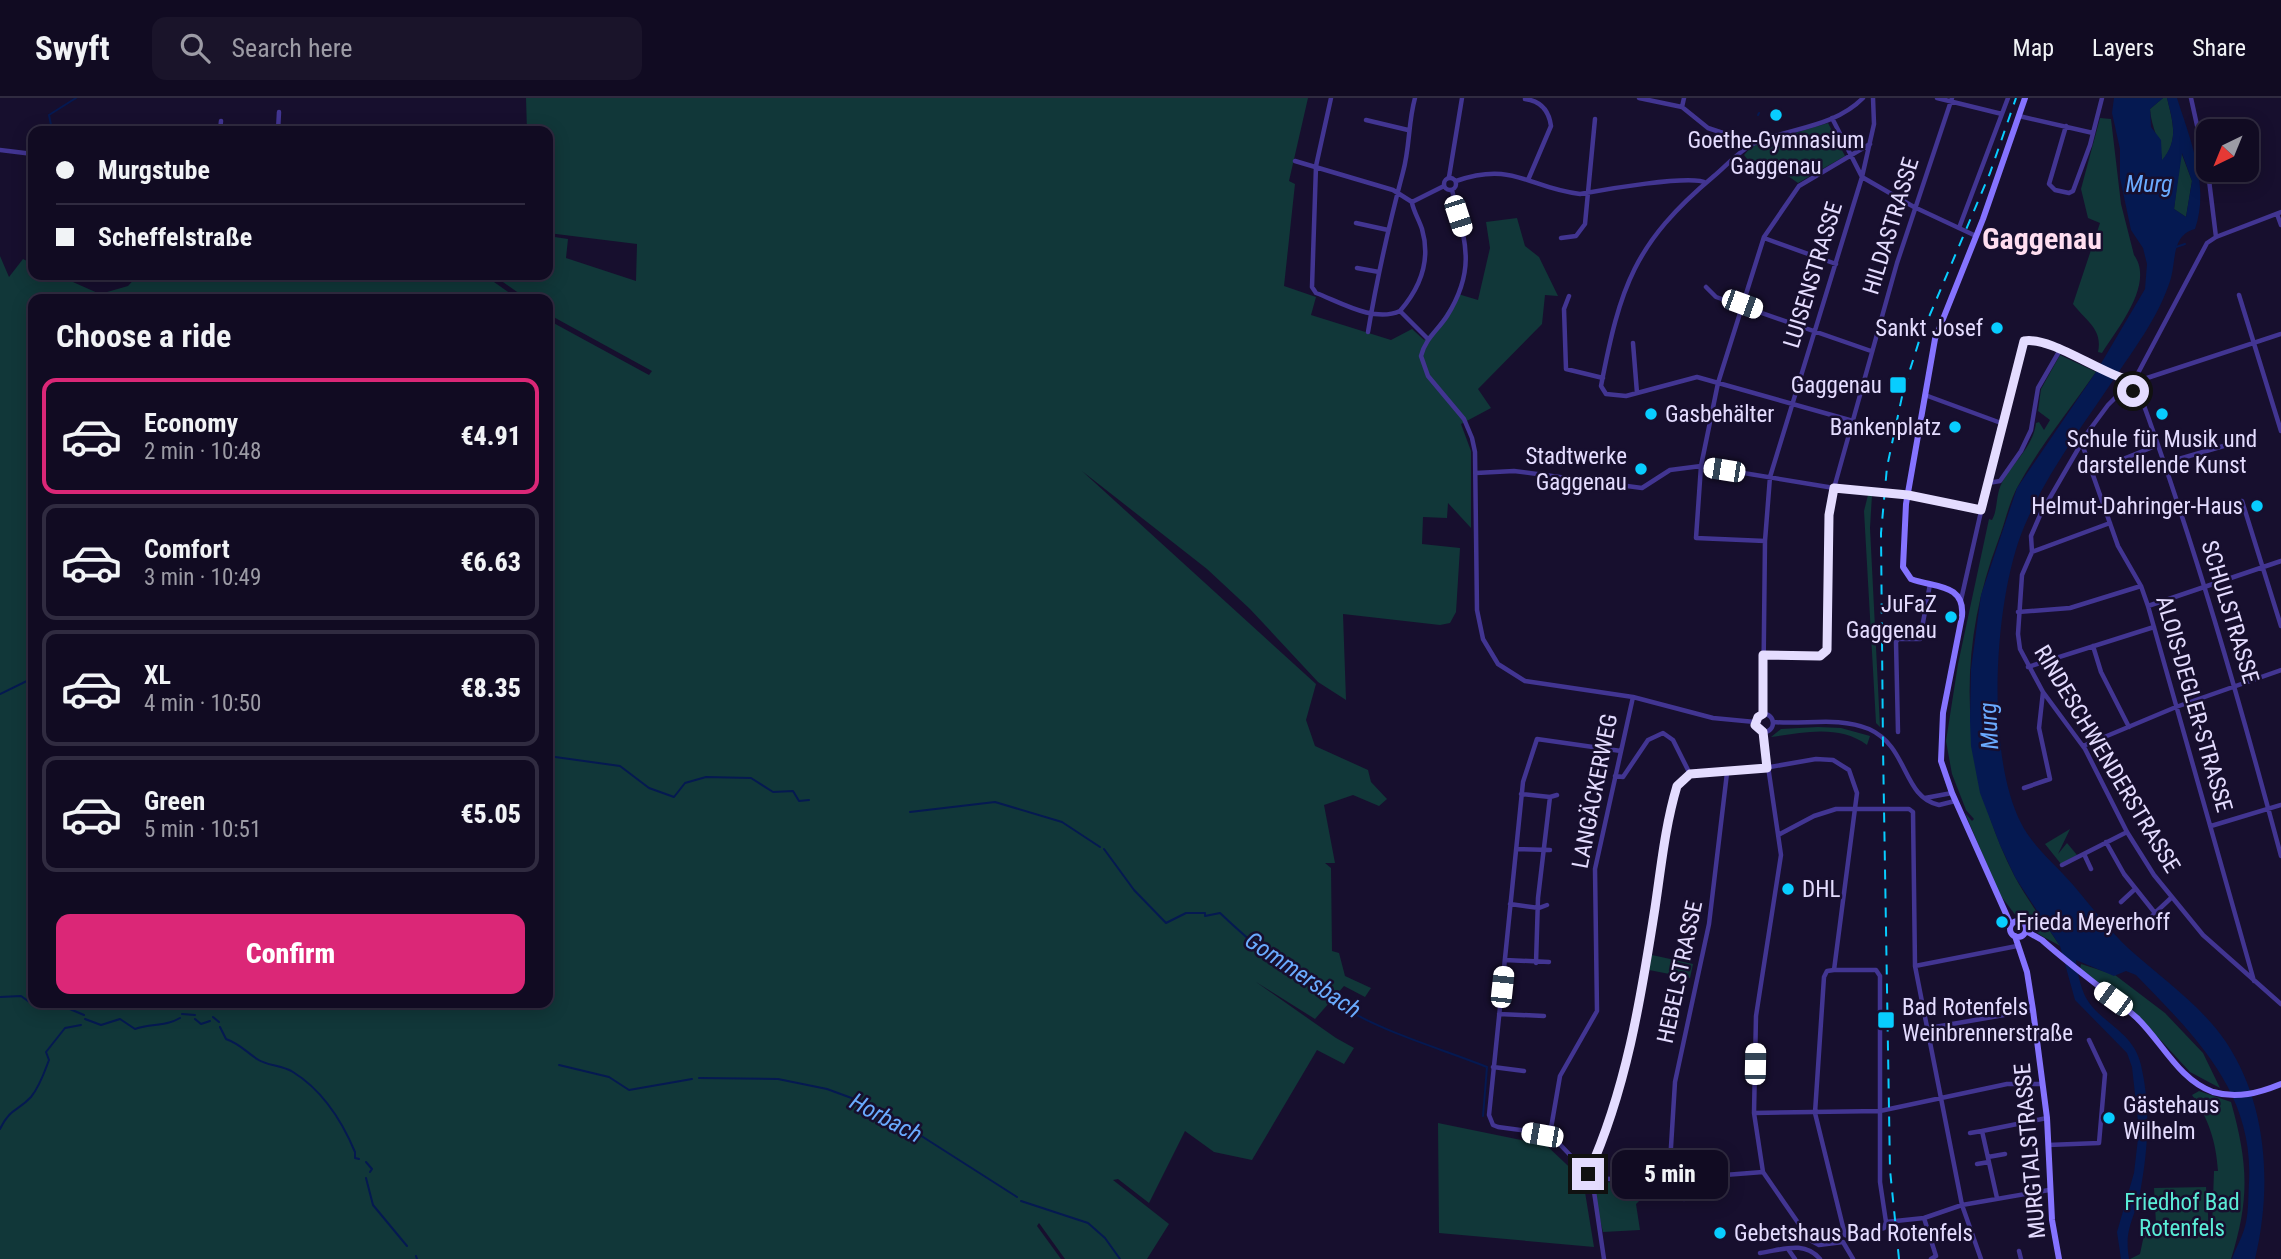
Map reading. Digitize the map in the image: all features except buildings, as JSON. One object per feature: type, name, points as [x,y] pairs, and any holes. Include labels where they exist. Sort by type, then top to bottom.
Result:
[{"type":"street","points":[[1296,161],[1316,166],[1397,192],[1412,202],[1423,230],[1425,259],[1419,283],[1400,311],[1390,316],[1371,314],[1316,293],[1312,287],[1316,166],[1331,98]]},
{"type":"street","points":[[1368,332],[1388,230],[1404,171],[1415,98]]},
{"type":"street","points":[[1412,202],[1444,186],[1449,177],[1462,98]]},
{"type":"street","points":[[1639,98],[1682,107],[1708,128],[1753,144]]},
{"type":"street","points":[[1682,107],[1684,98]]},
{"type":"street","points":[[1853,421],[1692,377],[1620,396],[1602,391],[1612,329],[1643,249],[1666,221],[1753,144],[1832,118],[1863,98]]},
{"type":"street","name":"LUISENSTRASSE","points":[[1763,714],[1765,541],[1770,477],[1871,144],[1874,124],[1873,98]]},
{"type":"street","points":[[1937,98],[1951,99],[2002,114]]},
{"type":"street","points":[[1959,228],[2008,98]]},
{"type":"street","points":[[1961,600],[1954,591],[1911,579],[1904,573],[1908,495],[1937,331],[1976,236],[2025,98]]},
{"type":"street","points":[[2066,126],[2049,184],[2055,190],[2071,192],[2093,133],[2102,98]]},
{"type":"street","points":[[2191,98],[2209,180],[2216,237],[2279,213],[2281,225]]},
{"type":"street","points":[[1525,99],[1535,100],[1545,108],[1551,126],[1528,180]]},
{"type":"street","name":"HILDASTRASSE","points":[[1763,655],[1820,656],[1827,650],[1829,515],[1834,488],[1914,207],[1951,99]]},
{"type":"street","points":[[278,126],[279,112]]},
{"type":"street","points":[[2019,116],[2093,133]]},
{"type":"street","points":[[1832,118],[1862,177],[1914,207],[1976,236]]},
{"type":"street","points":[[1561,238],[1576,236],[1584,228],[1595,119]]},
{"type":"street","points":[[1366,120],[1409,130]]},
{"type":"street","points":[[220,126],[221,121]]},
{"type":"street","points":[[1765,541],[1696,538],[1701,466],[1718,383],[1764,237],[1799,186],[1871,144]]},
{"type":"street","points":[[0,150],[28,153]]},
{"type":"street","points":[[1449,177],[1456,181],[1481,174],[1506,173],[1564,192],[1588,192],[1684,178],[1701,179],[1706,183]]},
{"type":"street","points":[[1456,181],[1452,190],[1465,236],[1466,269],[1451,310],[1428,339],[1421,356],[1423,366],[1464,419],[1475,452],[1477,610],[1483,639],[1494,660],[1503,669],[1525,681],[1633,697],[1713,718],[1755,722]]},
{"type":"street","points":[[1444,186],[1452,190]]},
{"type":"street","points":[[1356,223],[1388,230]]},
{"type":"street","points":[[1764,237],[1836,264]]},
{"type":"street","name":"SCHULSTRASSE","points":[[2216,237],[2207,243],[2141,363],[2138,389],[2165,463],[2235,687],[2281,856]]},
{"type":"street","points":[[1357,268],[1379,272]]},
{"type":"street","points":[[1706,287],[1716,296],[1871,351]]},
{"type":"street","points":[[2239,295],[2281,431]]},
{"type":"street","points":[[1569,296],[1564,309],[1566,369],[1603,378]]},
{"type":"street","points":[[1400,311],[1428,339]]},
{"type":"street","points":[[1961,600],[1993,468],[2001,423],[2024,341],[2060,350],[2123,379],[2138,382],[2281,334]]},
{"type":"street","points":[[1633,343],[1637,393]]},
{"type":"street","points":[[1988,483],[2000,481],[2021,451],[2035,419],[2038,388],[2060,350]]},
{"type":"street","name":"RINDESCHWENDERSTRASSE","points":[[2138,389],[2119,393],[2088,432],[2041,513],[2031,537],[2032,552],[2022,575],[2018,612],[2020,649],[2043,692],[2083,746],[2127,832],[2171,898],[2203,935],[2281,1004]]},
{"type":"street","points":[[1925,395],[2001,423]]},
{"type":"street","name":"ALOIS-DEGLER-STRASSE","points":[[2082,444],[2127,565],[2141,586],[2148,606],[2254,981]]},
{"type":"street","points":[[2093,471],[2158,445]]},
{"type":"street","points":[[2165,463],[2227,445]]},
{"type":"street","points":[[1475,473],[1514,471],[1642,488],[1670,470],[1701,466],[1834,488],[1908,495],[1981,510]]},
{"type":"street","points":[[2242,502],[2281,626]]},
{"type":"street","points":[[2032,552],[2110,523]]},
{"type":"street","points":[[2148,606],[2281,561]]},
{"type":"street","points":[[1898,732],[1896,642],[1922,636],[1930,584]]},
{"type":"street","points":[[2018,612],[2070,608],[2141,586]]},
{"type":"street","name":"MURGTALSTRASSE","points":[[1961,600],[1962,616],[1940,743],[1943,768],[1955,801],[2014,923]]},
{"type":"street","points":[[2028,667],[2154,627]]},
{"type":"street","points":[[2093,646],[2101,672],[2129,727]]},
{"type":"street","points":[[2083,746],[2176,707],[2281,670]]},
{"type":"street","points":[[2024,788],[2050,779],[2039,728],[2043,692]]},
{"type":"street","name":"LANGÄCKERWEG","points":[[1550,1134],[1560,1076],[1597,1011],[1595,869],[1633,697]]},
{"type":"street","points":[[1755,722],[1763,714],[1769,716],[1773,722]]},
{"type":"street","points":[[1755,722],[1757,729],[1763,732],[1770,729],[1773,722]]},
{"type":"street","points":[[1773,722],[1839,722],[1869,729],[1895,749],[1911,784],[1924,798],[1939,805],[1955,801]]},
{"type":"street","points":[[1763,732],[1780,834],[1780,869],[1756,1016],[1754,1113],[1763,1172],[1814,1242],[1843,1242],[1853,1259]]},
{"type":"street","points":[[1615,776],[1623,776],[1648,740],[1663,733],[1673,740],[1690,774]]},
{"type":"street","points":[[1621,751],[1537,740],[1532,748],[1521,794],[1489,1115],[1493,1125],[1550,1134],[1590,1176],[1608,1181],[1763,1172]]},
{"type":"street","points":[[1604,1259],[1590,1176],[1606,1133],[1626,1059],[1648,952],[1673,799],[1677,786],[1690,774],[1727,773],[1816,759],[1837,761],[1853,778],[1857,793],[1856,809],[1834,970]]},
{"type":"street","name":"HEBELSTRASSE","points":[[1669,1179],[1675,1082],[1709,924],[1727,773]]},
{"type":"street","points":[[1924,798],[1952,793]]},
{"type":"street","points":[[1521,794],[1550,797],[1557,794]]},
{"type":"street","points":[[1536,964],[1543,852],[1550,797]]},
{"type":"street","points":[[2211,825],[2281,805]]},
{"type":"street","points":[[1780,834],[1824,813],[1856,809],[1909,809],[1913,812],[1915,967],[1962,1205],[1981,1259]]},
{"type":"street","points":[[2274,831],[2281,829]]},
{"type":"street","points":[[2062,866],[2127,832]]},
{"type":"street","points":[[2106,842],[2135,889],[2155,913]]},
{"type":"street","points":[[1516,849],[1543,852],[1550,850]]},
{"type":"street","points":[[2084,854],[2091,869]]},
{"type":"street","points":[[2121,902],[2135,889]]},
{"type":"street","points":[[2141,928],[2171,898]]},
{"type":"street","points":[[1510,904],[1539,908],[1547,905]]},
{"type":"street","name":"MURGTALSTRASSE","points":[[2014,923],[2024,922],[2017,946],[2022,957]]},
{"type":"street","name":"MURGTALSTRASSE","points":[[2014,923],[2011,931],[2021,934]]},
{"type":"street","points":[[2021,934],[2062,958],[2139,1021],[2196,1083],[2232,1096],[2264,1091],[2281,1084]]},
{"type":"street","name":"MURGTALSTRASSE","points":[[2021,934],[2022,957],[2047,1118],[2049,1190],[2059,1259]]},
{"type":"street","points":[[1915,967],[2017,946]]},
{"type":"street","points":[[1505,960],[1536,964],[1549,962]]},
{"type":"street","points":[[1827,971],[1879,972],[1880,1111],[1880,1182],[1886,1222],[1884,1228],[1848,1237],[1815,1113],[1824,978],[1827,971]]},
{"type":"street","points":[[1928,1028],[2032,1010]]},
{"type":"street","points":[[1499,1014],[1544,1016]]},
{"type":"street","points":[[2048,1145],[2099,1143],[2105,1074],[2089,1040]]},
{"type":"street","points":[[1493,1067],[1524,1071]]},
{"type":"street","points":[[1754,1113],[1880,1111],[2007,1084],[2042,1084]]},
{"type":"street","points":[[1970,1133],[2047,1118]]},
{"type":"street","points":[[1982,1131],[1997,1198]]},
{"type":"street","points":[[1977,1164],[2005,1154]]},
{"type":"street","points":[[1684,1178],[1684,1199]]},
{"type":"street","points":[[1886,1222],[1924,1218],[1962,1205],[2049,1190]]},
{"type":"street","points":[[1924,1218],[1936,1256],[1931,1259]]},
{"type":"street","points":[[1760,1253],[1807,1247],[1820,1259]]},
{"type":"street","points":[[1788,1249],[1795,1259]]},
{"type":"street","points":[[2019,1251],[2021,1259]]},
{"type":"green space","points":[[526,98],[1308,98],[1289,181],[1295,184],[1284,286],[1316,297],[1311,315],[1391,340],[1412,329],[1424,340],[1439,324],[1458,294],[1478,300],[1490,248],[1486,222],[1517,218],[1525,246],[1539,257],[1558,296],[1545,295],[1542,324],[1478,389],[1491,408],[1461,424],[1471,451],[1471,528],[1448,503],[1447,518],[1423,517],[1422,544],[1460,548],[1456,612],[1450,623],[1440,625],[1343,614],[1346,700],[1318,682],[1250,609],[1207,569],[1082,471],[1316,684],[1306,720],[1315,746],[1368,770],[1371,782],[1387,799],[1379,806],[1353,795],[1324,805],[1335,863],[1325,863],[1331,868],[1332,951],[1339,953],[1345,976],[1371,988],[1365,997],[1344,986],[1315,1019],[1256,982],[1354,1048],[1344,1064],[1317,1050],[1252,1160],[1214,1152],[1185,1131],[1149,1203],[1118,1179],[1113,1180],[1169,1224],[1147,1259],[1065,1259],[1039,1223],[1037,1226],[1061,1259],[0,1259],[0,256],[9,277],[23,259],[28,262],[28,280],[68,280],[100,294],[28,294],[28,1008],[553,1008],[553,323],[649,375],[652,371],[553,317],[553,294],[520,294],[500,280],[553,280],[553,237],[568,239],[566,258],[636,281],[637,244],[553,234],[553,126],[527,126]]},
{"type":"green space","points":[[2163,98],[2167,98],[2173,138],[2162,161],[2150,109]]},
{"type":"green space","points":[[2100,118],[2111,119],[2121,204],[2140,279],[2132,306],[2102,353],[2098,352],[2096,331],[2073,304],[2100,223],[2088,218],[2081,189]]},
{"type":"green space","points":[[1828,123],[1845,156],[1798,183],[1778,169],[1757,171],[1744,155],[1752,146]]},
{"type":"green space","points":[[2181,152],[2192,181],[2186,217],[2174,209]]},
{"type":"green space","points":[[133,280],[491,280],[511,294],[100,294],[128,286]]},
{"type":"green space","points":[[2060,355],[2096,372],[2036,457],[2012,499],[1984,583],[1975,625],[1970,667],[1970,710],[1974,752],[1996,835],[2019,884],[2060,946],[2037,933],[2027,921],[2017,917],[2000,895],[1965,813],[1972,821],[1974,819],[1966,810],[1952,774],[1946,741],[1958,664],[1989,519],[1994,517],[2003,481],[2025,450],[2036,423],[2039,422],[2044,430],[2050,420],[2038,411],[2041,389]]},
{"type":"green space","points":[[1868,495],[1872,495],[1870,528],[1880,727],[1876,723],[1864,511]]},
{"type":"green space","points":[[1841,728],[1870,736],[1867,745],[1856,738],[1832,732],[1771,737],[1781,729]]},
{"type":"green space","points":[[2070,829],[2058,854],[2067,843],[2077,855],[2061,864],[2045,844]]},
{"type":"green space","points":[[1652,955],[1693,964],[1690,978],[1649,970]]},
{"type":"green space","points":[[2081,964],[2115,975],[2165,1013],[2203,1053],[2220,1088],[2190,1072],[2144,1022],[2080,969]]},
{"type":"green space","name":"Friedhof Bad Rotenfels","points":[[2199,1091],[2231,1102],[2241,1144],[2244,1199],[2231,1259],[2130,1259],[2140,1254],[2146,1225],[2156,1224],[2154,1188],[2206,1187],[2209,1228],[2212,1228],[2214,1171],[2218,1171],[2217,1160],[2207,1122],[2192,1095]]},
{"type":"green space","points":[[1438,1123],[1546,1145],[1583,1180],[1594,1247],[1439,1233]]},
{"type":"green space","points":[[1596,1182],[1640,1183],[1641,1199],[1636,1204],[1640,1230],[1603,1232],[1593,1191]]},
{"type":"water","name":"Murg","points":[[2114,98],[2163,98],[2150,109],[2151,127],[2161,140],[2162,160],[2173,138],[2173,123],[2167,98],[2177,98],[2196,163],[2199,213],[2195,229],[2179,242],[2171,278],[2154,317],[2055,468],[2024,527],[2014,557],[2000,633],[1998,717],[2002,757],[2010,793],[2021,823],[2032,840],[2121,941],[2205,1016],[2226,1042],[2240,1066],[2251,1093],[2263,1148],[2264,1204],[2255,1259],[2232,1259],[2247,1218],[2248,1150],[2242,1120],[2216,1067],[2179,1020],[2136,975],[2126,971],[2114,976],[2076,960],[2085,996],[2131,1043],[2137,1053],[2144,1081],[2147,1113],[2145,1161],[2140,1193],[2129,1232],[2129,1259],[2121,1259],[2117,1232],[2134,1173],[2139,1130],[2132,1067],[2127,1053],[2075,1000],[2060,946],[2015,877],[2000,845],[1980,793],[1971,746],[1971,669],[1981,595],[2017,488],[2096,372],[2145,289],[2147,264],[2143,248],[2131,230],[2120,178],[2120,149],[2112,113]],"holes":[[[2182,153],[2192,181],[2186,217],[2174,209]]]},
{"type":"waterway","points":[[49,126],[51,125],[49,115],[76,98]]},
{"type":"waterway","points":[[2176,247],[2185,244]]},
{"type":"waterway","name":"Gommersbach","points":[[0,694],[28,680]]},
{"type":"waterway","name":"Gommersbach","points":[[553,757],[620,766],[649,788],[674,797],[685,783],[706,777],[751,778],[773,792],[793,791],[799,801],[809,800]]},
{"type":"waterway","name":"Gommersbach","points":[[910,812],[995,802],[1062,822],[1100,847]]},
{"type":"waterway","name":"Gommersbach","points":[[1104,849],[1134,890],[1166,923],[1186,913],[1205,913],[1205,916],[1220,913],[1283,967],[1335,1003],[1385,1029],[1487,1067],[1483,1116]]},
{"type":"waterway","points":[[0,997],[21,996],[28,1001]]},
{"type":"waterway","points":[[67,1008],[84,1015]]},
{"type":"waterway","points":[[182,1014],[195,1015]]},
{"type":"waterway","points":[[213,1017],[219,1022]]},
{"type":"waterway","points":[[85,1019],[101,1025],[120,1019],[135,1029],[169,1023],[180,1018]]},
{"type":"waterway","points":[[195,1019],[201,1024],[210,1021]]},
{"type":"waterway","points":[[0,1129],[14,1110],[26,1102],[37,1088],[49,1060],[46,1052],[65,1028],[81,1025]]},
{"type":"waterway","points":[[220,1027],[226,1039],[261,1061],[293,1072],[313,1088],[337,1118],[355,1152],[355,1158],[359,1159]]},
{"type":"waterway","name":"Horbach","points":[[559,1065],[609,1077],[629,1090],[692,1079]]},
{"type":"waterway","name":"Horbach","points":[[699,1078],[778,1079],[827,1089],[876,1107],[1017,1197]]},
{"type":"waterway","points":[[366,1162],[372,1169],[370,1172]]},
{"type":"waterway","points":[[366,1178],[373,1205],[407,1246]]},
{"type":"waterway","name":"Horbach","points":[[1021,1201],[1088,1223],[1105,1238],[1120,1259]]},
{"type":"railway","points":[[1899,1259],[1890,1170],[1883,747],[1881,533],[1887,467],[1903,392],[1920,338],[1990,173],[2016,98]]},
{"type":"place","name":"Goethe-Gymnasium Gaggenau","points":[[1776,115]]},
{"type":"place","name":"Sankt Josef","points":[[1997,328]]},
{"type":"place","name":"Gaggenau","points":[[1898,385]]},
{"type":"place","name":"Gasbehälter","points":[[1651,414]]},
{"type":"place","name":"Schule für Musik und darstellende Kunst","points":[[2162,414]]},
{"type":"place","name":"Bankenplatz","points":[[1955,427]]},
{"type":"place","name":"Stadtwerke Gaggenau","points":[[1641,469]]},
{"type":"place","name":"Helmut-Dahringer-Haus","points":[[2257,506]]},
{"type":"place","name":"JuFaZ Gaggenau","points":[[1951,617]]},
{"type":"place","name":"DHL","points":[[1788,889]]},
{"type":"place","name":"Frieda Meyerhoff","points":[[2002,922]]},
{"type":"place","name":"Bad Rotenfels Weinbrennerstraße","points":[[1886,1020]]},
{"type":"place","name":"Gästehaus Wilhelm","points":[[2109,1118]]},
{"type":"place","name":"Gebetshaus Bad Rotenfels","points":[[1720,1233]]},
{"type":"district","name":"Gaggenau","points":[[2042,238]]},
{"type":"route","points":[[1588,1174],[1614,1108],[1639,1002],[1677,786],[1690,774],[1767,768],[1763,732],[1755,725],[1758,717],[1763,714],[1763,655],[1810,657],[1820,656],[1827,650],[1829,515],[1834,488],[1908,495],[1981,510],[2014,372],[2024,341],[2029,339],[2056,348],[2123,379],[2138,382],[2138,389],[2133,391]]}]
